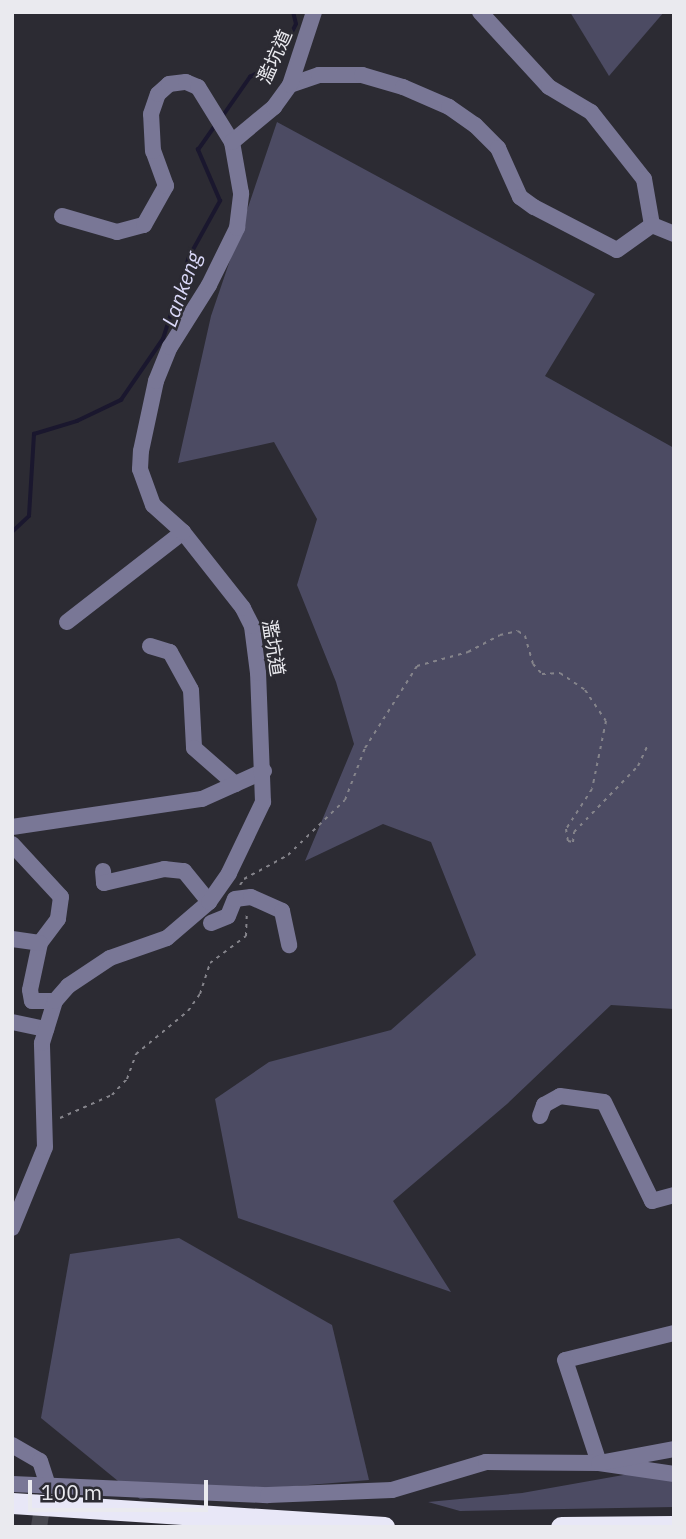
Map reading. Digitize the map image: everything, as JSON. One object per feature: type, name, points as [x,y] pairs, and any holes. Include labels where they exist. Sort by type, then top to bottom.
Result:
[{"type":"highway","points":[[12,1503],[384,1527]]},
{"type":"highway","points":[[561,1527],[674,1526]]},
{"type":"street","name":"濫坑道","points":[[12,1228],[45,1147],[46,1029],[55,1001],[68,986],[110,958],[167,938],[209,902],[229,873],[263,802],[264,771],[252,626],[243,608],[183,532],[153,505],[140,469],[141,452],[156,381],[170,347],[209,285],[237,228],[241,193],[232,142],[275,107],[290,85],[314,12]]},
{"type":"street","points":[[480,12],[549,87],[591,112],[644,179],[652,225]]},
{"type":"street","points":[[290,85],[319,75],[362,75],[403,87],[449,107],[475,125],[498,148],[520,197],[534,207],[617,250],[652,225]]},
{"type":"street","points":[[62,216],[117,232],[144,225],[166,186],[153,151],[151,114],[158,94],[169,84],[186,82],[198,87],[222,120],[232,142]]},
{"type":"street","points":[[652,225],[674,234]]},
{"type":"street","points":[[67,622],[183,532]]},
{"type":"street","points":[[150,646],[170,652],[191,690],[194,748],[234,784]]},
{"type":"street","points":[[12,827],[202,799],[264,771]]},
{"type":"street","points":[[12,844],[61,897],[58,919],[40,943],[32,1001],[55,1001]]},
{"type":"street","points":[[103,871],[104,883],[164,869],[184,871],[209,902]]},
{"type":"street","points":[[211,923],[228,916],[235,899],[251,898],[282,911],[289,944]]},
{"type":"street","points":[[12,939],[40,943]]},
{"type":"street","points":[[12,1022],[46,1029]]},
{"type":"street","points":[[540,1116],[544,1105],[560,1096],[604,1102],[652,1201],[673,1198]]},
{"type":"street","points":[[599,1463],[565,1360],[674,1334]]},
{"type":"street","points":[[12,1445],[40,1461],[46,1480]]},
{"type":"street","points":[[599,1463],[674,1449]]},
{"type":"street","points":[[12,1484],[268,1495],[392,1490],[486,1462],[599,1463],[674,1474]]},
{"type":"path","points":[[46,1124],[112,1095],[127,1079],[136,1054],[188,1011],[200,994],[210,963],[246,936],[249,918],[245,906],[235,899],[244,879],[288,855],[345,800],[365,748],[417,666],[468,652],[500,635],[518,631],[525,636],[533,664],[542,674],[560,673],[585,690],[606,721],[592,789],[566,829],[568,841],[573,842],[586,817],[638,766],[647,747]]},
{"type":"shaded area","points":[[570,12],[664,12],[609,76]]},
{"type":"shaded area","points":[[277,122],[595,294],[545,376],[674,448],[674,1009],[611,1005],[507,1104],[393,1201],[451,1292],[238,1218],[215,1099],[269,1062],[391,1030],[476,955],[431,842],[383,824],[305,861],[354,744],[336,682],[297,585],[317,519],[274,442],[178,463],[211,316]]},
{"type":"shaded area","points":[[179,1238],[332,1325],[369,1480],[140,1499],[41,1418],[70,1254]]},
{"type":"shaded area","points":[[674,1466],[674,1507],[460,1511],[428,1502],[522,1493]]},
{"type":"waterway","name":"Lankeng","points":[[222,117],[250,77],[277,62],[296,24],[293,12]]},
{"type":"waterway","name":"Lankeng","points":[[12,532],[29,516],[34,434],[77,421],[121,400],[163,339],[189,257],[220,201],[198,150],[215,126]]},
{"type":"tunnel","points":[[39,1527],[44,1495]]}]
